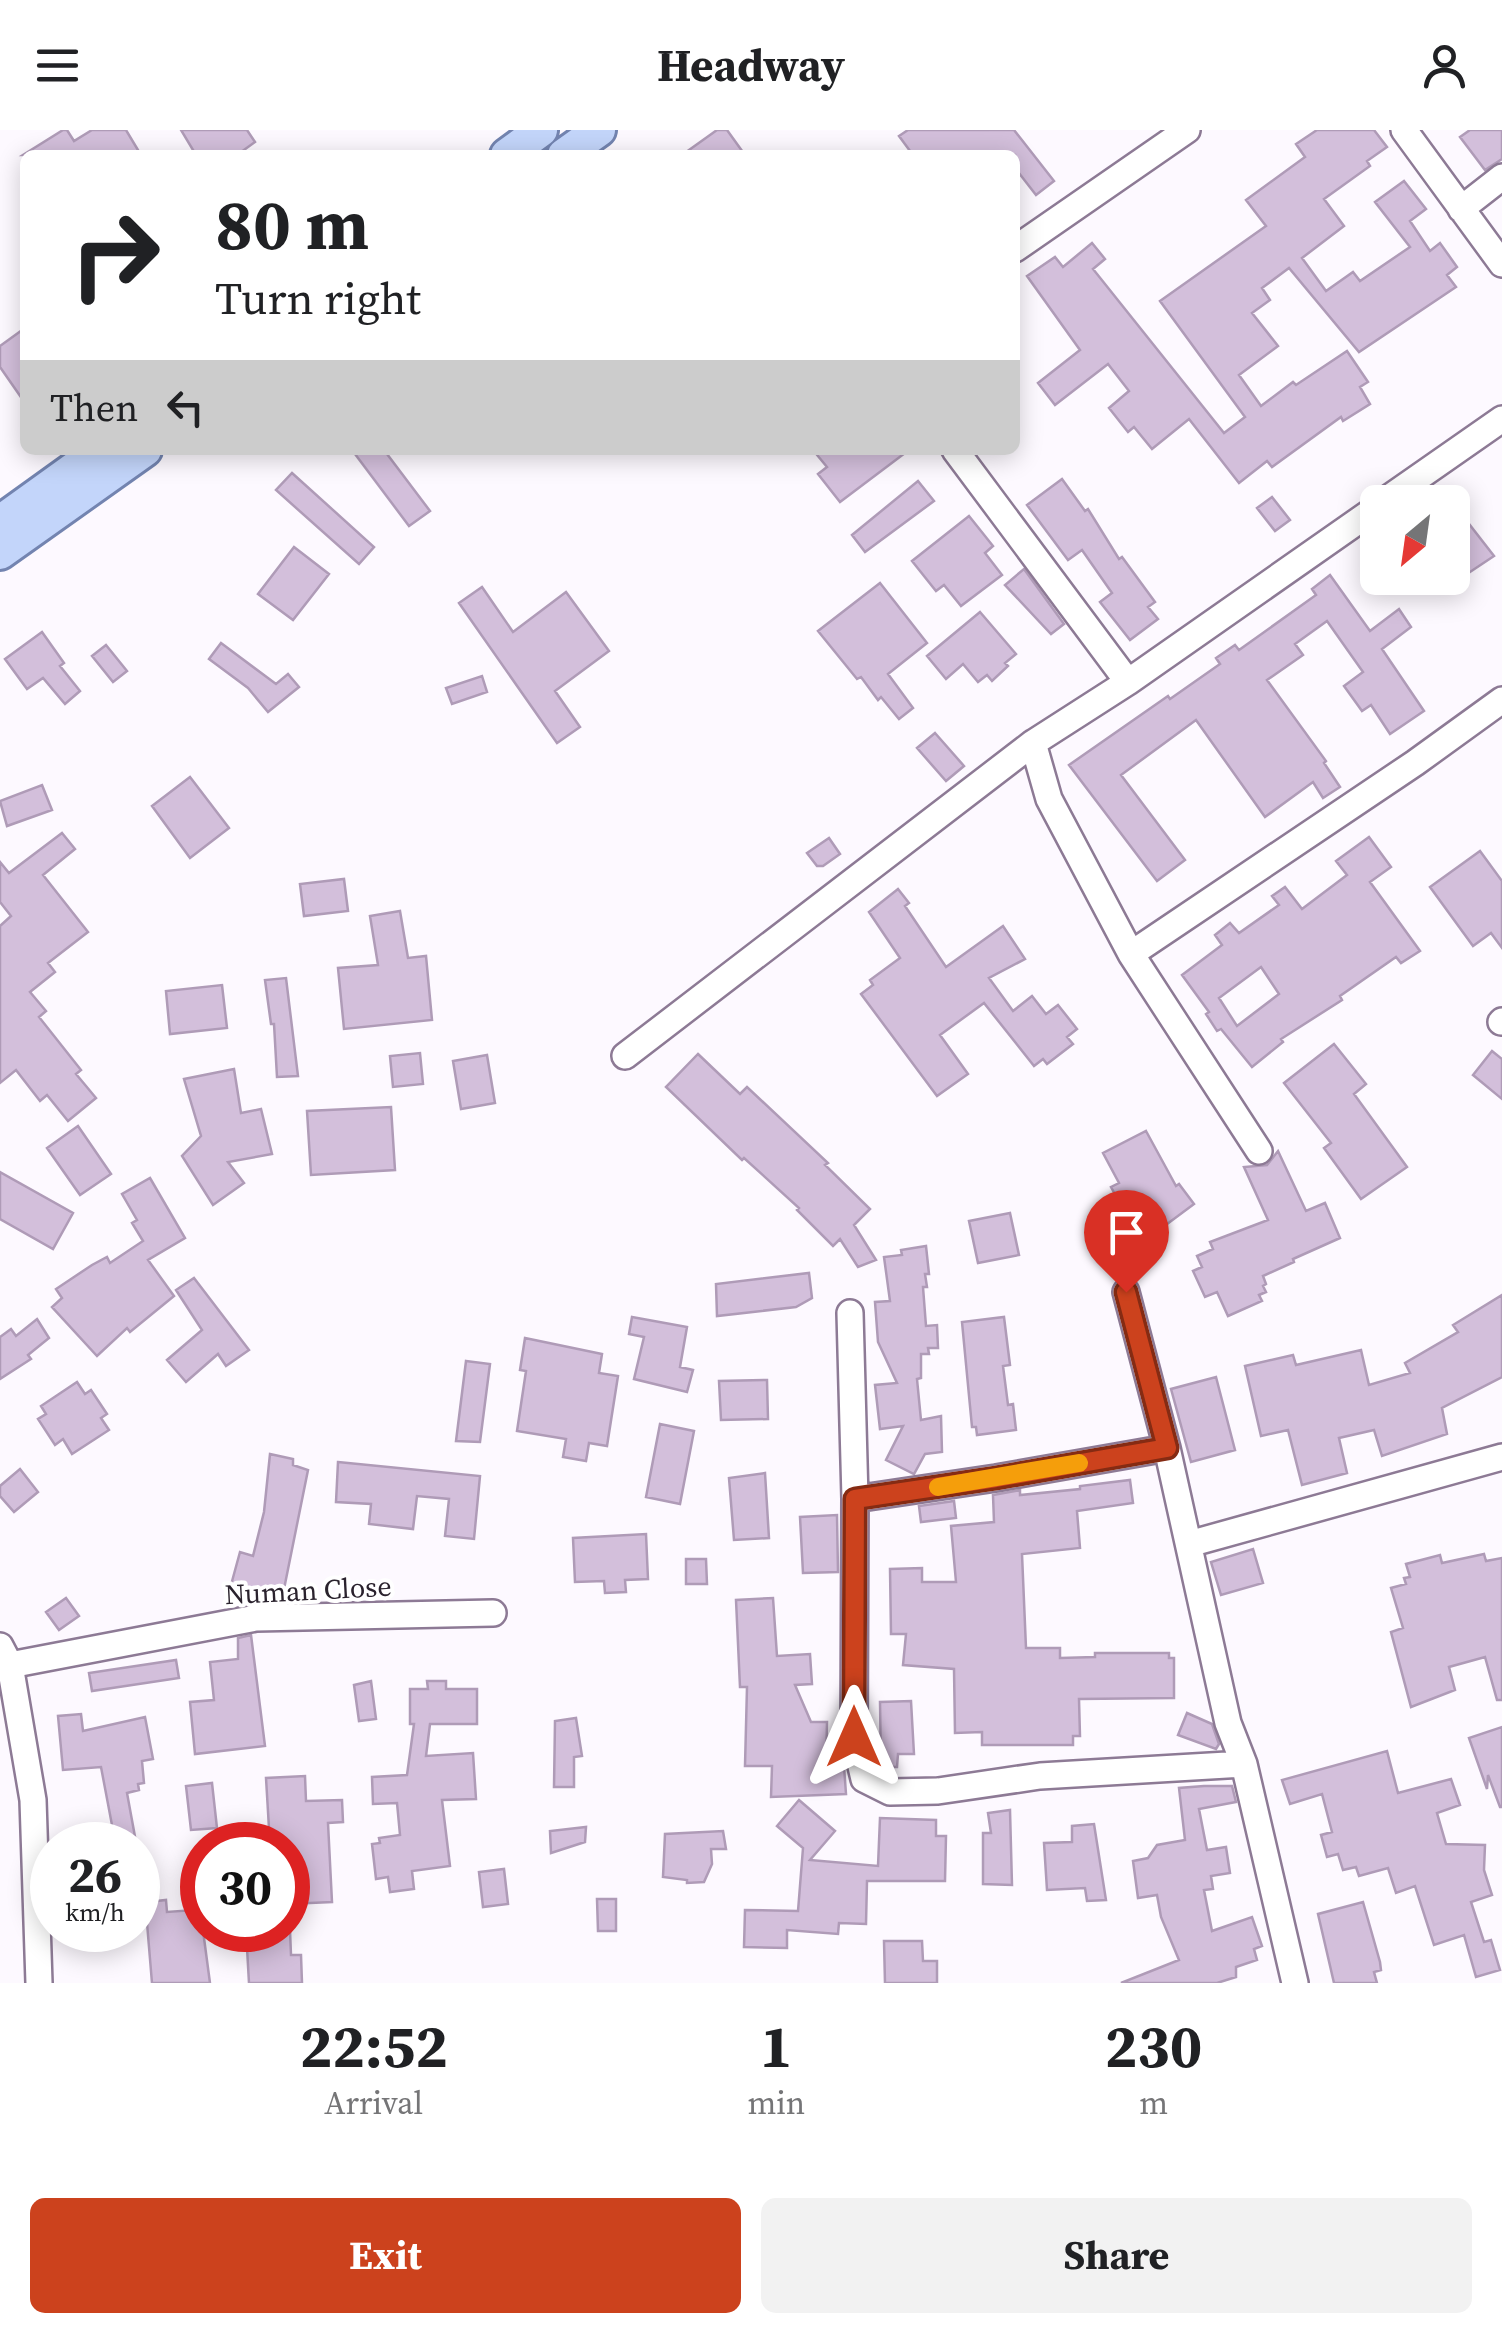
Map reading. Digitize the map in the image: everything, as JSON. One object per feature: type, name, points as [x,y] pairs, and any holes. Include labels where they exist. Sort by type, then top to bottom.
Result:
[{"type":"main road","points":[[514,150],[541,130]]},
{"type":"main road","points":[[571,150],[598,130]]},
{"type":"main road","points":[[0,522],[93,455]]},
{"type":"main road","points":[[0,553],[138,455]]},
{"type":"street","points":[[1020,246],[1187,130]]},
{"type":"street","points":[[1404,130],[1502,264]]},
{"type":"street","points":[[1461,209],[1502,177]]},
{"type":"street","points":[[1408,485],[1502,419]]},
{"type":"street","points":[[959,455],[1128,682]]},
{"type":"street","points":[[626,1056],[1033,743],[1128,682],[1360,519]]},
{"type":"street","points":[[1131,954],[1502,700]]},
{"type":"street","points":[[1033,743],[1049,799],[1131,954],[1259,1151]]},
{"type":"street","points":[[1126,1292],[1167,1448],[1228,1723],[1244,1764],[1296,1983]]},
{"type":"street","points":[[850,1313],[855,1499],[854,1737],[864,1779],[890,1792],[938,1791],[1040,1776],[1244,1764]]},
{"type":"street","points":[[855,1499],[1167,1448]]},
{"type":"street","points":[[1189,1544],[1502,1458]]},
{"type":"street","name":"Numan Close","points":[[5,1655],[256,1618],[493,1613]]},
{"type":"street","points":[[5,1655],[33,1800],[39,1983]]},
{"type":"building","points":[[63,130],[74,141],[92,130],[126,130],[138,150],[31,150]]},
{"type":"building","points":[[181,130],[247,130],[255,142],[244,150],[193,150]]},
{"type":"building","points":[[717,130],[727,130],[741,150],[689,150]]},
{"type":"building","points":[[908,130],[1014,130],[1054,181],[1036,195],[1020,174],[1020,150],[909,150],[899,136]]},
{"type":"building","points":[[1317,130],[1374,130],[1387,147],[1367,161],[1370,166],[1324,199],[1344,226],[1302,258],[1326,291],[1353,272],[1360,281],[1410,247],[1375,202],[1404,181],[1426,209],[1410,221],[1430,251],[1440,243],[1457,267],[1447,275],[1456,287],[1359,352],[1289,268],[1262,288],[1270,300],[1252,313],[1278,346],[1239,375],[1261,406],[1347,351],[1368,382],[1360,387],[1370,404],[1343,421],[1341,417],[1272,467],[1267,461],[1239,483],[1189,419],[1152,449],[1134,427],[1128,432],[1109,408],[1129,391],[1108,364],[1055,405],[1038,383],[1080,350],[1027,276],[1055,257],[1063,267],[1092,243],[1105,259],[1093,269],[1224,433],[1245,417],[1160,301],[1266,226],[1246,200],[1305,157],[1296,144]]},
{"type":"building","points":[[1470,130],[1502,130],[1502,159],[1485,170],[1460,137]]},
{"type":"building","points":[[20,332],[20,396],[0,367],[0,346]]},
{"type":"building","points":[[356,455],[388,455],[430,511],[409,526]]},
{"type":"building","points":[[817,455],[902,455],[840,502],[818,474],[827,467]]},
{"type":"building","points":[[292,473],[374,547],[359,564],[276,490]]},
{"type":"building","points":[[1062,479],[1155,602],[1148,607],[1158,619],[1130,640],[1100,602],[1112,593],[1082,550],[1068,560],[1027,505]]},
{"type":"building","points":[[918,481],[934,501],[865,552],[852,535]]},
{"type":"building","points":[[1272,497],[1290,520],[1275,531],[1257,508]]},
{"type":"building","points":[[969,516],[993,546],[985,553],[1002,575],[961,606],[944,585],[936,591],[912,561]]},
{"type":"building","points":[[1470,525],[1494,556],[1470,572]]},
{"type":"building","points":[[294,547],[329,574],[293,620],[258,594]]},
{"type":"building","points":[[1024,569],[1064,624],[1051,634],[1005,585]]},
{"type":"building","points":[[1330,575],[1370,631],[1399,609],[1411,627],[1382,649],[1424,711],[1390,734],[1371,705],[1362,711],[1344,686],[1363,672],[1327,621],[1295,644],[1303,655],[1267,680],[1326,761],[1340,787],[1323,798],[1313,782],[1265,817],[1196,720],[1121,775],[1185,860],[1157,881],[1069,765],[1220,664],[1216,658],[1235,645],[1239,650],[1316,595],[1312,589]]},
{"type":"building","points":[[880,583],[927,643],[888,674],[913,708],[899,719],[861,677],[857,679],[818,631]]},
{"type":"building","points":[[482,587],[513,632],[566,592],[609,651],[555,691],[580,727],[557,743],[459,603]]},
{"type":"building","points":[[980,612],[1016,654],[992,681],[987,675],[978,682],[963,664],[946,679],[927,656]]},
{"type":"building","points":[[42,632],[64,663],[60,666],[80,691],[65,704],[43,678],[27,689],[5,659]]},
{"type":"building","points":[[221,643],[276,684],[288,674],[299,687],[268,712],[248,688],[209,659]]},
{"type":"building","points":[[106,645],[127,671],[113,682],[92,656]]},
{"type":"building","points":[[482,676],[487,692],[452,704],[446,688]]},
{"type":"building","points":[[935,733],[964,766],[946,781],[917,748]]},
{"type":"building","points":[[190,777],[229,828],[190,858],[152,806]]},
{"type":"building","points":[[42,785],[52,810],[7,826],[0,801]]},
{"type":"building","points":[[62,833],[75,849],[43,875],[88,932],[48,963],[55,972],[30,992],[46,1011],[39,1017],[81,1070],[76,1074],[96,1098],[68,1121],[47,1095],[40,1101],[16,1070],[0,1083],[0,926],[11,916],[0,902],[0,862],[9,873]]},
{"type":"building","points":[[1369,837],[1391,867],[1370,882],[1420,951],[1401,963],[1396,957],[1340,996],[1342,1000],[1281,1039],[1283,1042],[1252,1067],[1221,1029],[1217,1031],[1206,1014],[1209,1012],[1182,975],[1222,945],[1215,935],[1230,923],[1239,933],[1279,905],[1272,896],[1285,887],[1302,909],[1347,875],[1336,861]],"holes":[[[1261,967],[1279,994],[1237,1026],[1219,998]]]},
{"type":"building","points":[[829,838],[840,854],[817,866],[807,853]]},
{"type":"building","points":[[1480,851],[1502,881],[1502,948],[1491,933],[1473,946],[1430,887]]},
{"type":"building","points":[[344,879],[348,911],[304,916],[300,884]]},
{"type":"building","points":[[898,889],[946,967],[1003,926],[1025,959],[989,978],[1013,1011],[1032,996],[1046,1014],[1058,1005],[1077,1029],[1067,1037],[1073,1044],[1047,1064],[1043,1059],[1034,1066],[984,1003],[940,1035],[968,1074],[937,1096],[861,994],[873,985],[870,980],[900,958],[869,912]]},
{"type":"building","points":[[400,911],[408,958],[426,956],[432,1020],[344,1029],[338,968],[378,965],[370,916]]},
{"type":"building","points":[[286,978],[298,1076],[277,1077],[274,1024],[265,980]]},
{"type":"building","points":[[222,985],[227,1028],[170,1034],[166,991]]},
{"type":"building","points":[[1334,1044],[1366,1084],[1354,1094],[1407,1167],[1361,1199],[1324,1148],[1331,1143],[1284,1083]]},
{"type":"building","points":[[1492,1051],[1502,1059],[1502,1099],[1473,1075]]},
{"type":"building","points":[[420,1053],[423,1084],[393,1087],[390,1056]]},
{"type":"building","points":[[698,1054],[740,1094],[747,1087],[828,1163],[825,1165],[870,1209],[854,1225],[876,1260],[858,1267],[840,1239],[833,1246],[799,1208],[666,1087]]},
{"type":"building","points":[[487,1055],[495,1103],[461,1109],[453,1061]]},
{"type":"building","points":[[234,1069],[241,1113],[261,1109],[272,1154],[228,1162],[244,1183],[213,1205],[182,1156],[201,1136],[184,1079]]},
{"type":"building","points":[[391,1107],[395,1170],[311,1175],[307,1111]]},
{"type":"building","points":[[78,1126],[111,1174],[80,1195],[47,1148]]},
{"type":"building","points":[[1146,1131],[1176,1186],[1179,1184],[1194,1204],[1155,1233],[1130,1200],[1121,1205],[1111,1187],[1119,1183],[1103,1153]]},
{"type":"building","points":[[1278,1151],[1306,1211],[1325,1203],[1340,1238],[1263,1276],[1266,1292],[1259,1295],[1262,1301],[1228,1316],[1217,1292],[1205,1297],[1193,1271],[1202,1267],[1197,1256],[1213,1249],[1210,1242],[1268,1220],[1244,1167],[1267,1165]]},
{"type":"building","points":[[0,1172],[73,1213],[53,1249],[0,1219]]},
{"type":"building","points":[[150,1178],[185,1238],[148,1260],[174,1296],[130,1332],[127,1328],[97,1356],[52,1307],[62,1298],[56,1289],[92,1265],[107,1257],[110,1263],[143,1241],[132,1223],[137,1220],[122,1194]]},
{"type":"building","points":[[1010,1213],[1019,1255],[978,1263],[969,1221]]},
{"type":"building","points":[[926,1246],[926,1326],[937,1325],[938,1348],[928,1348],[929,1354],[921,1354],[921,1378],[917,1379],[921,1420],[941,1416],[942,1452],[925,1454],[914,1474],[886,1460],[903,1426],[880,1429],[875,1385],[897,1383],[878,1342],[875,1302],[890,1301],[884,1257]]},
{"type":"building","points":[[809,1273],[812,1298],[796,1307],[717,1316],[716,1284]]},
{"type":"building","points":[[194,1278],[249,1350],[226,1366],[218,1354],[186,1382],[167,1360],[202,1330],[176,1290]]},
{"type":"building","points":[[1502,1295],[1502,1377],[1442,1408],[1447,1434],[1382,1456],[1374,1430],[1339,1438],[1347,1473],[1302,1485],[1288,1430],[1261,1436],[1245,1366],[1293,1355],[1296,1365],[1361,1350],[1369,1385],[1410,1373],[1405,1363],[1458,1332],[1453,1325]]},
{"type":"building","points":[[632,1317],[687,1327],[680,1367],[693,1370],[687,1392],[634,1379],[644,1337],[629,1334]]},
{"type":"building","points":[[1004,1317],[1010,1365],[1003,1366],[1016,1430],[977,1435],[976,1427],[972,1427],[962,1322]]},
{"type":"building","points":[[37,1319],[49,1338],[28,1355],[31,1359],[0,1379],[0,1337],[11,1329],[16,1336]]},
{"type":"building","points":[[525,1338],[602,1354],[599,1373],[618,1376],[607,1446],[589,1443],[586,1461],[563,1457],[566,1439],[517,1431],[526,1371],[520,1370]]},
{"type":"building","points":[[466,1361],[490,1364],[480,1442],[456,1441]]},
{"type":"building","points":[[1216,1377],[1235,1450],[1191,1462],[1171,1389]]},
{"type":"building","points":[[767,1380],[768,1419],[721,1420],[719,1381]]},
{"type":"building","points":[[77,1382],[85,1394],[91,1390],[107,1414],[101,1418],[109,1430],[72,1454],[63,1439],[55,1445],[38,1419],[46,1414],[41,1406]]},
{"type":"building","points":[[660,1424],[694,1431],[680,1504],[646,1497]]},
{"type":"building","points":[[270,1454],[293,1459],[293,1465],[308,1470],[282,1599],[231,1585],[240,1552],[253,1556],[264,1512]]},
{"type":"building","points":[[338,1462],[480,1476],[474,1539],[445,1536],[449,1499],[417,1496],[413,1529],[369,1524],[371,1504],[336,1502]]},
{"type":"building","points":[[20,1469],[38,1492],[14,1512],[0,1496],[0,1486]]},
{"type":"building","points":[[765,1473],[769,1538],[734,1540],[729,1478]]},
{"type":"building","points":[[1130,1480],[1133,1503],[1077,1511],[1080,1548],[1022,1554],[1026,1648],[1060,1648],[1060,1658],[1095,1657],[1095,1653],[1169,1653],[1169,1658],[1174,1658],[1174,1698],[1079,1699],[1080,1736],[1073,1736],[1073,1745],[982,1745],[982,1732],[955,1733],[954,1669],[903,1665],[906,1634],[891,1634],[890,1569],[922,1568],[922,1582],[956,1582],[951,1526],[994,1522],[993,1495],[1020,1490],[1020,1495],[1080,1489]]},
{"type":"building","points":[[954,1501],[956,1518],[921,1522],[919,1506]]},
{"type":"building","points":[[837,1515],[838,1572],[803,1573],[800,1517]]},
{"type":"building","points":[[646,1534],[648,1579],[625,1580],[626,1592],[605,1593],[604,1581],[575,1582],[573,1538]]},
{"type":"building","points":[[1253,1549],[1263,1583],[1221,1595],[1211,1562]]},
{"type":"building","points":[[1484,1554],[1486,1561],[1502,1558],[1502,1700],[1497,1700],[1485,1657],[1449,1667],[1455,1690],[1411,1707],[1391,1632],[1403,1628],[1391,1588],[1406,1584],[1404,1578],[1410,1577],[1406,1564],[1440,1555],[1442,1563]]},
{"type":"building","points":[[686,1559],[706,1559],[707,1584],[686,1584]]},
{"type":"building","points":[[66,1598],[79,1616],[59,1630],[46,1612]]},
{"type":"building","points":[[773,1598],[777,1656],[810,1654],[812,1684],[795,1685],[811,1722],[827,1722],[826,1767],[844,1766],[846,1794],[771,1797],[772,1766],[745,1766],[747,1687],[740,1687],[736,1600]]},
{"type":"building","points":[[251,1635],[265,1746],[195,1754],[190,1702],[214,1700],[210,1662],[238,1659],[238,1638]]},
{"type":"building","points":[[176,1660],[179,1678],[92,1691],[89,1673]]},
{"type":"building","points":[[371,1681],[376,1719],[359,1721],[354,1685]]},
{"type":"building","points":[[427,1681],[446,1681],[446,1689],[477,1689],[477,1724],[430,1724],[426,1756],[473,1753],[476,1799],[442,1800],[450,1866],[412,1871],[414,1889],[390,1892],[388,1877],[376,1879],[372,1844],[380,1843],[379,1838],[400,1835],[397,1803],[373,1804],[372,1777],[407,1775],[414,1724],[410,1724],[410,1689],[428,1689]]},
{"type":"building","points":[[911,1701],[914,1754],[898,1754],[897,1767],[881,1767],[880,1702]]},
{"type":"building","points":[[1187,1713],[1212,1724],[1219,1744],[1216,1749],[1178,1735]]},
{"type":"building","points":[[81,1714],[83,1731],[145,1717],[153,1759],[142,1761],[144,1783],[138,1784],[139,1790],[127,1793],[132,1822],[111,1822],[101,1767],[63,1770],[58,1716]]},
{"type":"building","points":[[576,1718],[582,1756],[574,1757],[574,1787],[554,1787],[555,1721]]},
{"type":"building","points":[[1502,1727],[1500,1807],[1488,1775],[1487,1789],[1469,1738]]},
{"type":"building","points":[[1387,1751],[1398,1793],[1451,1779],[1460,1805],[1437,1813],[1446,1844],[1485,1845],[1484,1870],[1492,1895],[1471,1902],[1484,1942],[1491,1940],[1500,1970],[1476,1977],[1464,1935],[1434,1945],[1415,1886],[1396,1893],[1388,1868],[1359,1876],[1356,1867],[1343,1870],[1338,1854],[1327,1857],[1321,1835],[1332,1832],[1322,1794],[1290,1804],[1282,1780]]},
{"type":"building","points":[[305,1776],[306,1801],[342,1800],[343,1822],[328,1823],[332,1902],[310,1903],[310,1822],[269,1822],[266,1778]]},
{"type":"building","points":[[212,1783],[216,1822],[190,1822],[186,1786]]},
{"type":"building","points":[[1232,1786],[1236,1802],[1199,1809],[1207,1850],[1226,1847],[1230,1873],[1211,1876],[1213,1889],[1204,1890],[1212,1931],[1252,1917],[1262,1946],[1254,1949],[1257,1960],[1236,1967],[1236,1977],[1217,1983],[1121,1983],[1179,1960],[1161,1917],[1157,1895],[1138,1898],[1133,1861],[1148,1858],[1157,1845],[1185,1840],[1179,1788]]},
{"type":"building","points":[[799,1800],[835,1831],[810,1860],[878,1866],[880,1818],[936,1820],[936,1836],[946,1836],[945,1881],[867,1881],[866,1924],[839,1923],[838,1934],[787,1930],[787,1948],[744,1947],[745,1910],[798,1911],[803,1848],[777,1826]]},
{"type":"building","points":[[1010,1810],[1012,1885],[983,1884],[983,1833],[991,1833],[988,1813]]},
{"type":"building","points":[[1094,1824],[1106,1900],[1087,1901],[1085,1888],[1047,1890],[1044,1843],[1072,1842],[1072,1826]]},
{"type":"building","points":[[586,1827],[585,1842],[551,1853],[550,1831]]},
{"type":"building","points":[[723,1831],[726,1849],[711,1849],[712,1864],[704,1882],[687,1883],[663,1877],[665,1834]]},
{"type":"building","points":[[504,1869],[508,1904],[483,1907],[479,1872]]},
{"type":"building","points":[[597,1899],[616,1899],[616,1931],[598,1931]]},
{"type":"building","points":[[166,1900],[167,1912],[180,1911],[180,1952],[206,1952],[210,1983],[152,1983],[149,1952],[160,1952],[160,1901]]},
{"type":"building","points":[[1363,1902],[1380,1962],[1381,1970],[1374,1972],[1377,1983],[1334,1983],[1318,1914]]},
{"type":"building","points":[[884,1941],[922,1941],[923,1961],[937,1961],[937,1983],[885,1983]]},
{"type":"building","points":[[247,1952],[301,1955],[302,1983],[249,1983]]},
{"type":"slow traffic","points":[[938,1487],[1079,1463]]},
{"type":"route","points":[[854,1737],[855,1499],[1167,1448],[1126,1292]]}]
